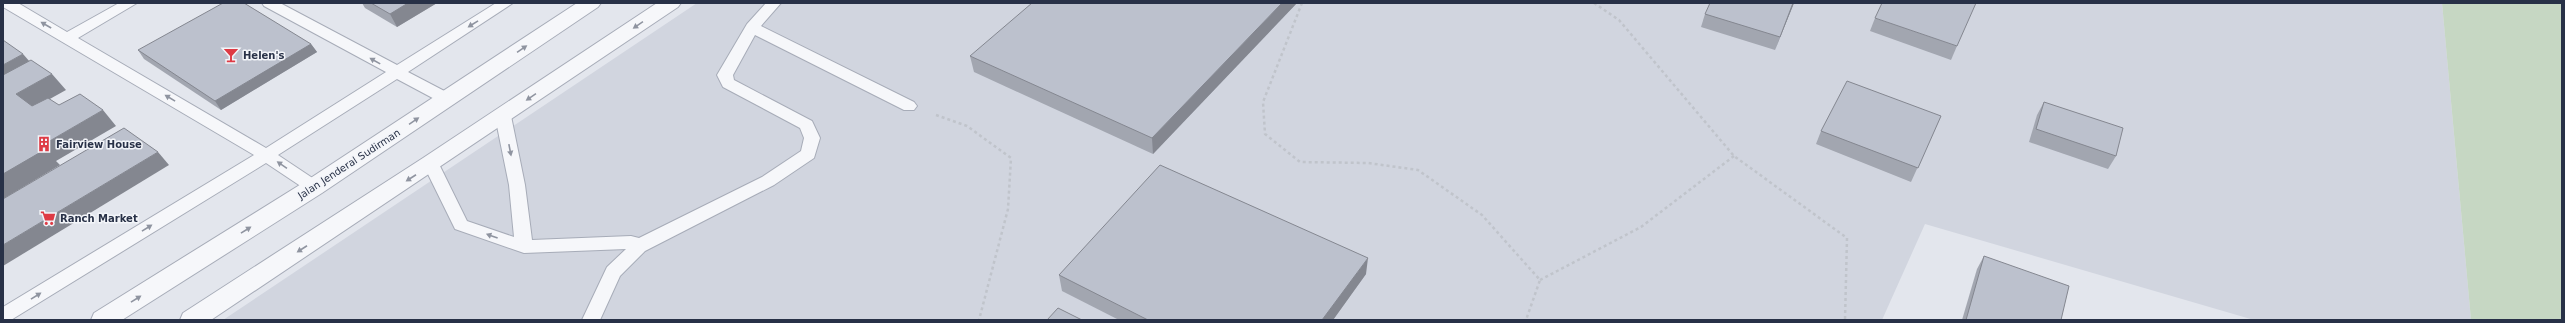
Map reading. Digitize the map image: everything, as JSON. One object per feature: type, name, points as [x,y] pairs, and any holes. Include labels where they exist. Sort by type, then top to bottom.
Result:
[{"type":"street","name":"Jalan Jenderal Sudirman","points":[[103,320],[314,188],[591,3]]},
{"type":"street","points":[[192,320],[504,116],[671,3]]},
{"type":"lane","points":[[7,3],[68,37],[266,155],[314,188]]},
{"type":"lane","points":[[68,37],[130,3]]},
{"type":"lane","points":[[269,3],[447,99]]},
{"type":"lane","points":[[3,316],[266,155],[506,3]]},
{"type":"lane","points":[[591,320],[614,272],[640,246],[768,181],[808,154],[812,138],[806,125],[728,84],[725,75],[752,27],[774,3]]},
{"type":"lane","points":[[752,27],[909,106]]},
{"type":"lane","points":[[504,116],[517,185],[524,247]]},
{"type":"lane","points":[[431,164],[461,225],[524,247],[631,242],[640,246]]},
{"type":"path","points":[[1302,3],[1263,102],[1266,134],[1300,162],[1368,163],[1418,170],[1482,214],[1540,280]]},
{"type":"path","points":[[1594,3],[1619,20],[1734,156],[1847,238],[1846,320]]},
{"type":"path","points":[[909,106],[967,126],[1011,158],[1008,209],[979,320]]},
{"type":"path","points":[[1526,320],[1540,280],[1641,227],[1734,156]]},
{"type":"shaded area","points":[[697,3],[2442,3],[2471,320],[2254,320],[1925,224],[1882,320],[223,320]]},
{"type":"green space","points":[[2442,3],[2562,3],[2562,320],[2471,320]]},
{"type":"building","name":"Helen's","points":[[223,3],[244,3],[311,44],[215,101],[138,50]]},
{"type":"building","points":[[371,3],[408,3],[390,14]]},
{"type":"building","points":[[1032,3],[1282,3],[1152,138],[970,56]]},
{"type":"building","points":[[1710,3],[1793,3],[1780,37],[1705,14]]},
{"type":"building","points":[[1882,3],[1976,3],[1957,46],[1875,18]]},
{"type":"building","points":[[3,40],[23,54],[3,65]]},
{"type":"building","points":[[31,60],[52,74],[16,94],[32,106],[48,98],[59,105],[80,94],[103,110],[41,146],[46,149],[3,174],[3,75]]},
{"type":"building","points":[[1847,81],[1941,116],[1918,168],[1821,131]]},
{"type":"building","points":[[2044,102],[2123,128],[2116,156],[2036,129]]},
{"type":"building","points":[[124,128],[158,152],[3,245],[3,199]]},
{"type":"building","points":[[1160,165],[1368,258],[1322,320],[1148,320],[1059,275]]},
{"type":"building","points":[[1984,256],[2069,286],[2061,320],[1966,320]]},
{"type":"building","points":[[1058,308],[1082,320],[1047,320]]},
{"type":"place","name":"Helen's","points":[[231,55]]},
{"type":"place","name":"Fairview House","points":[[44,144]]},
{"type":"place","name":"Ranch Market","points":[[48,218]]}]
